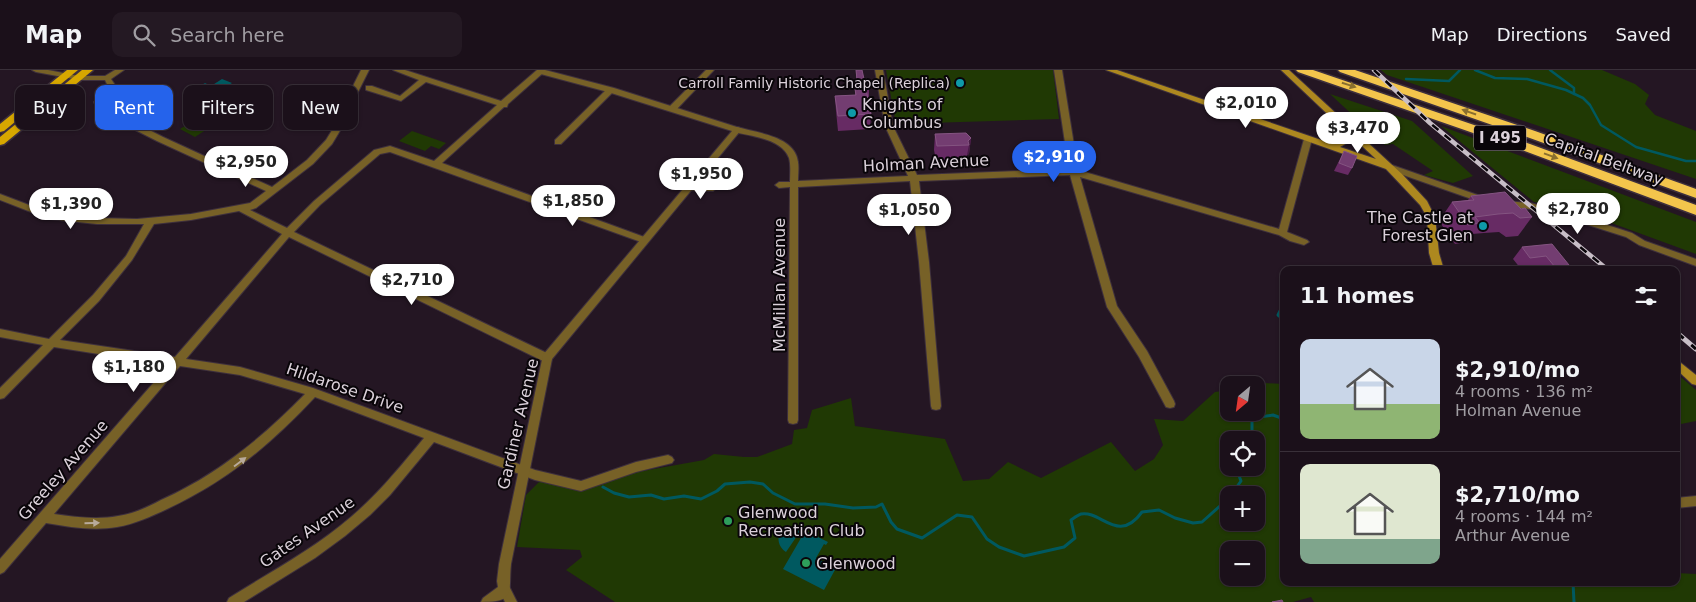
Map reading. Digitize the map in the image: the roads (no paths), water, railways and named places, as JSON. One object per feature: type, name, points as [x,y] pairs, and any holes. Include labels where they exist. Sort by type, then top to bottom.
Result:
[{"type":"highway","name":"Capital Beltway","points":[[1302,70],[1517,144],[1696,210]]},
{"type":"highway","name":"Capital Beltway","points":[[1344,70],[1449,105],[1696,194]]},
{"type":"main road","points":[[0,129],[73,74],[88,70]]},
{"type":"main road","points":[[1110,70],[1389,167]]},
{"type":"main road","points":[[1286,70],[1389,167],[1428,209],[1431,217],[1434,253],[1438,266]]},
{"type":"main road","points":[[0,142],[73,74]]},
{"type":"main road","points":[[1325,146],[1336,146],[1346,141],[1347,136],[1342,123]]},
{"type":"main road","points":[[1680,367],[1696,381]]},
{"type":"street","points":[[36,70],[106,78],[120,70]]},
{"type":"street","points":[[0,197],[49,216],[96,221],[151,221],[191,217],[252,206],[270,189],[310,162],[330,142],[346,114],[349,102],[364,70]]},
{"type":"street","points":[[397,70],[504,105]]},
{"type":"street","points":[[437,163],[541,70],[737,130]]},
{"type":"street","points":[[672,109],[710,70]]},
{"type":"street","points":[[879,70],[889,126],[914,179],[924,262],[936,406]]},
{"type":"street","points":[[1058,70],[1074,172],[1112,307],[1143,354],[1170,404]]},
{"type":"street","points":[[106,78],[113,88],[98,102],[101,109],[270,189]]},
{"type":"street","points":[[369,88],[401,99],[425,79]]},
{"type":"street","points":[[558,142],[611,90]]},
{"type":"street","name":"McMillan Avenue","points":[[737,130],[782,143],[792,150],[794,160],[793,420]]},
{"type":"street","name":"Gardiner Avenue","points":[[505,590],[502,581],[505,564],[547,358],[737,130]]},
{"type":"street","points":[[1282,233],[1308,140]]},
{"type":"street","name":"Greeley Avenue","points":[[0,568],[288,233],[317,203],[377,152],[390,149],[437,163],[644,240]]},
{"type":"street","points":[[1389,167],[1490,203],[1546,213],[1586,225],[1636,244],[1642,243],[1696,263]]},
{"type":"street","name":"Holman Avenue","points":[[779,185],[1074,172],[1282,233],[1304,242]]},
{"type":"street","points":[[688,188],[713,188]]},
{"type":"street","points":[[240,208],[547,358]]},
{"type":"street","points":[[0,395],[96,298],[117,274],[151,221]]},
{"type":"street","name":"Hildarose Drive","points":[[0,333],[51,343],[240,371],[313,392],[535,475],[581,486],[636,466],[668,460]]},
{"type":"street","points":[[44,518],[85,524],[117,522],[138,516],[184,496],[225,473],[258,448],[277,431],[313,392]]},
{"type":"street","name":"Gates Avenue","points":[[233,602],[354,522],[393,484],[432,436]]},
{"type":"street","points":[[1680,503],[1696,501]]},
{"type":"street","points":[[487,602],[505,590],[511,602]]},
{"type":"water","points":[[222,79],[232,83],[229,85],[213,85]]},
{"type":"water","name":"Glenwood","points":[[780,530],[784,532],[804,530],[828,542],[826,545],[824,544],[816,558],[836,568],[824,590],[783,569],[801,538],[797,536],[786,552],[781,548],[779,542]]},
{"type":"waterway","points":[[1406,79],[1449,81],[1460,70]]},
{"type":"waterway","points":[[1475,70],[1495,78],[1527,79],[1574,94]]},
{"type":"waterway","points":[[1550,70],[1574,88],[1574,94]]},
{"type":"waterway","points":[[1574,94],[1583,98],[1590,105],[1601,125],[1636,147],[1686,161],[1696,161]]},
{"type":"waterway","points":[[1280,311],[1278,315],[1280,317]]},
{"type":"waterway","points":[[1252,431],[1252,418],[1273,415],[1280,418]]},
{"type":"waterway","points":[[1237,486],[1241,481],[1239,476]]},
{"type":"waterway","points":[[603,487],[614,493],[629,497],[651,495],[664,499],[684,496],[701,499],[717,491],[725,484],[750,482],[763,484],[773,493],[795,504],[825,504],[853,508],[876,507],[882,504],[891,522],[897,529],[922,538],[957,515],[972,517],[987,539],[999,547],[1024,556],[1064,547],[1075,538],[1071,520],[1081,514],[1088,514],[1117,526],[1125,526],[1142,512],[1159,510],[1175,518],[1193,523],[1202,522],[1220,506]]},
{"type":"waterway","points":[[1573,586],[1574,602]]},
{"type":"railway","points":[[1374,70],[1430,123],[1603,266]]},
{"type":"railway","points":[[1680,335],[1696,349]]},
{"type":"place","name":"Carroll Family Historic Chapel (Replica)","points":[[960,83]]},
{"type":"place","name":"Knights of Columbus","points":[[852,113]]},
{"type":"place","name":"The Castle at Forest Glen","points":[[1483,226]]},
{"type":"place","name":"Glenwood Recreation Club","points":[[728,521]]},
{"type":"place","name":"Glenwood","points":[[806,563]]}]
